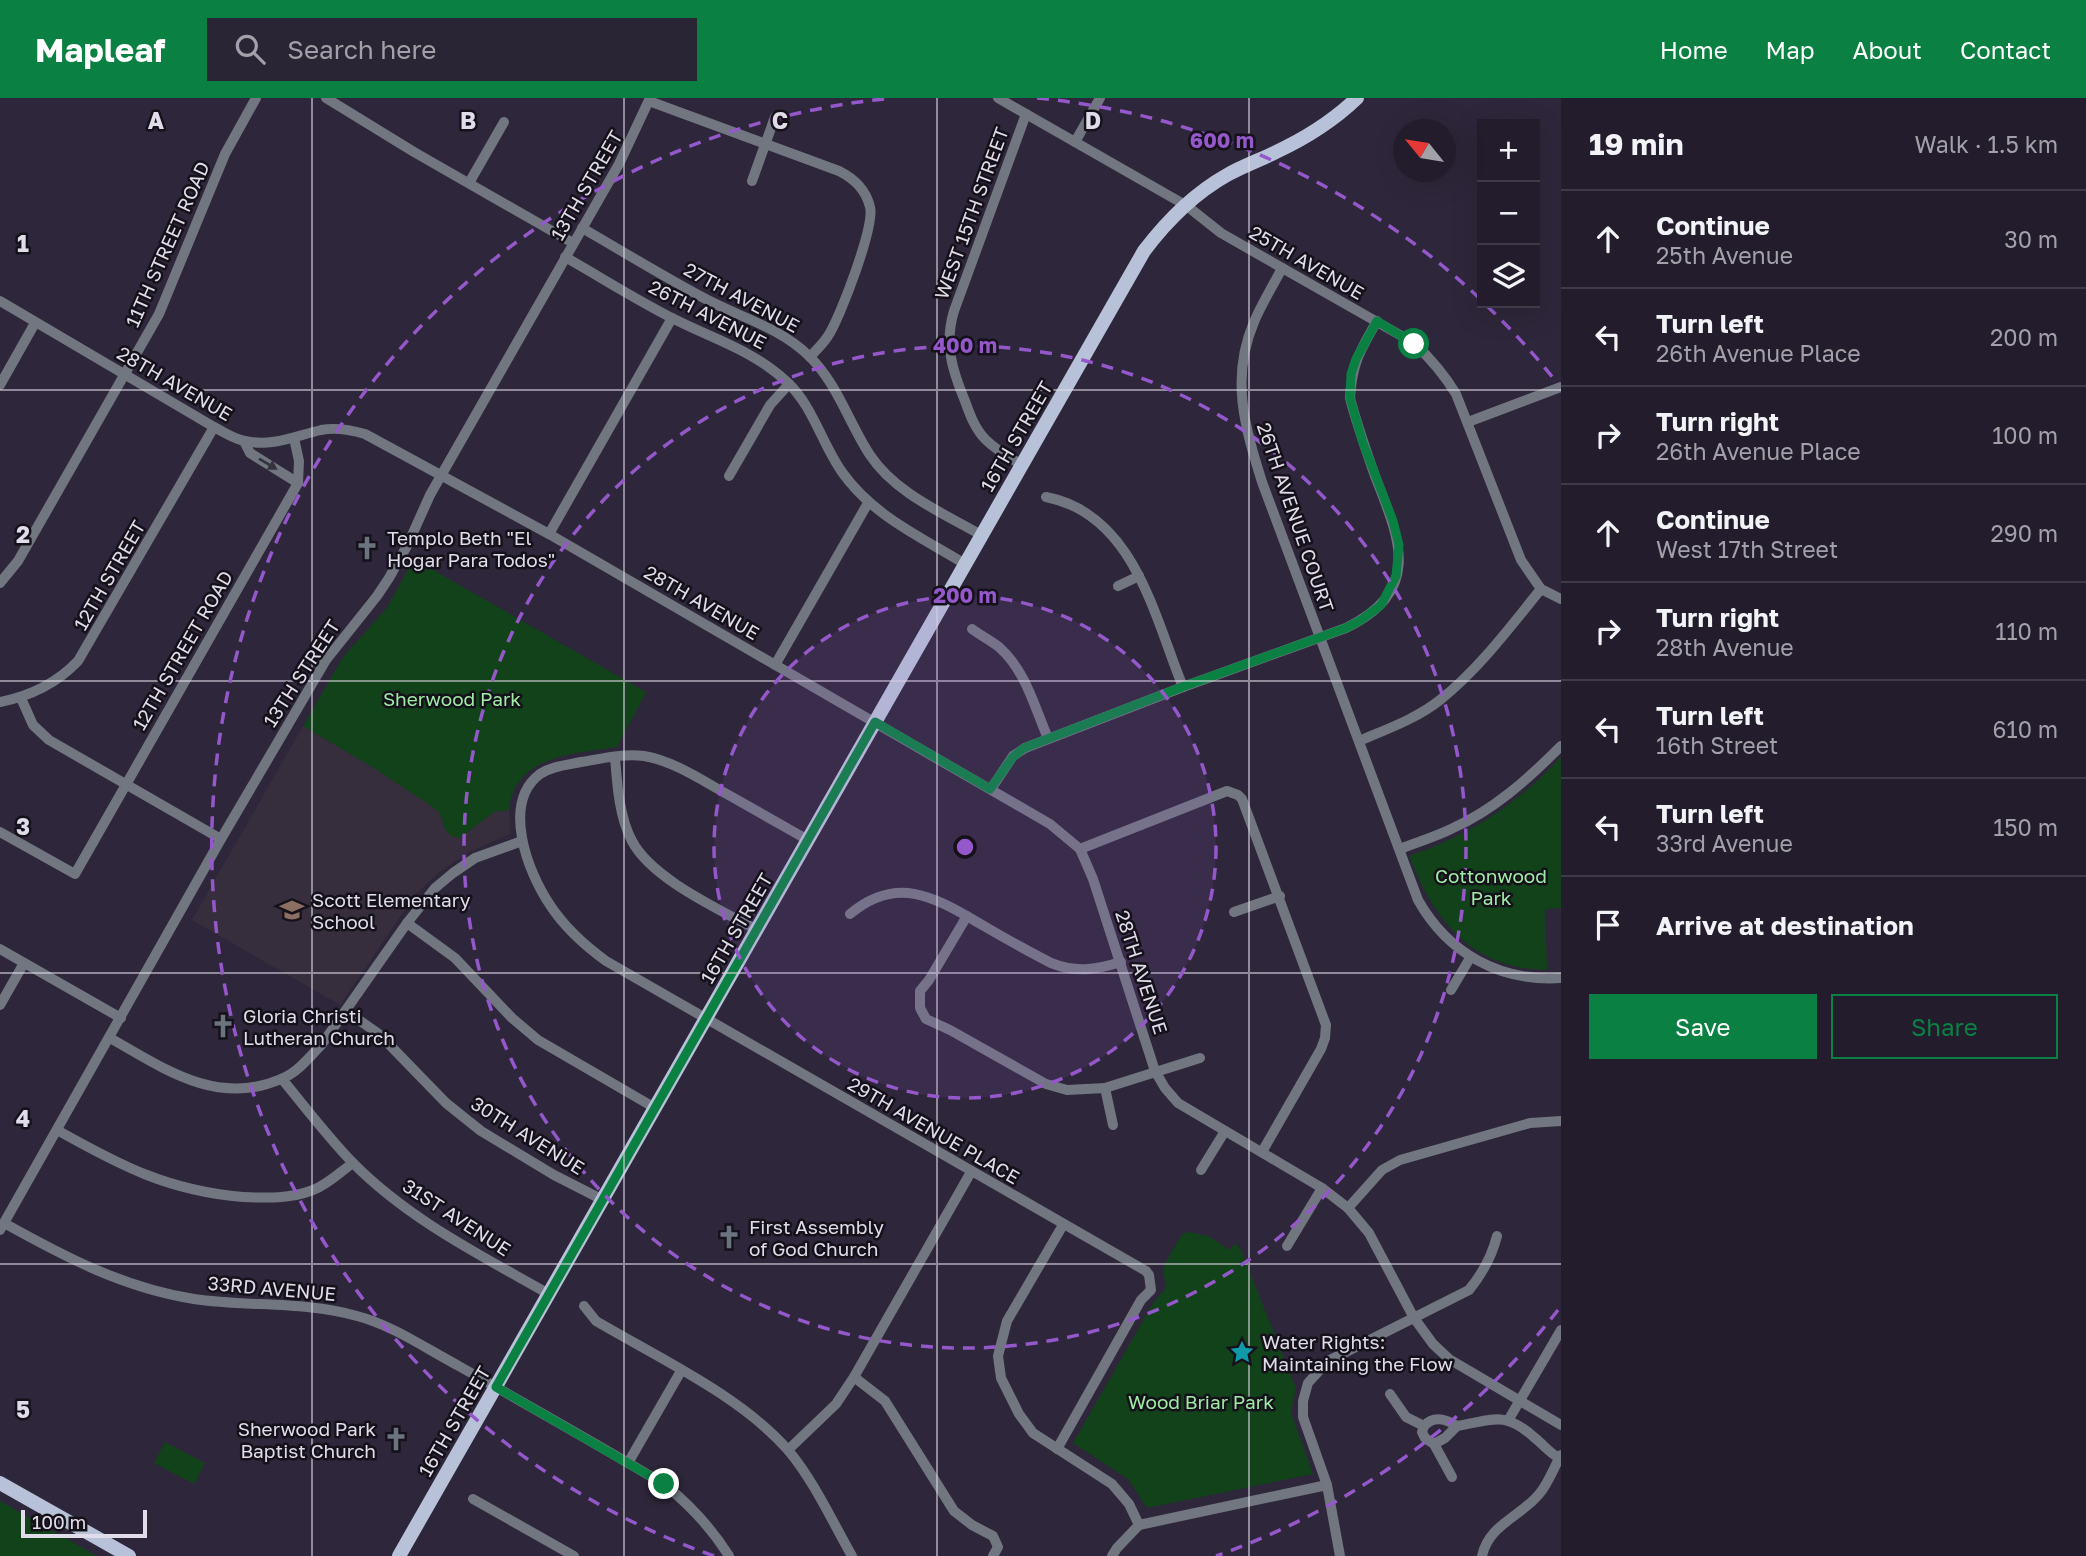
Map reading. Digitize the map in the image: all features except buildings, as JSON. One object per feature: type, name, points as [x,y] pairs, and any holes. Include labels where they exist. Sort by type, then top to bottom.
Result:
[{"type":"main road","name":"16TH STREET","points":[[399,1556],[1145,250],[1166,224],[1226,175],[1300,140],[1327,123],[1357,98]]},
{"type":"main road","points":[[0,1483],[129,1556]]},
{"type":"street","name":"11TH STREET ROAD","points":[[0,583],[18,561],[169,293],[225,154],[256,98]]},
{"type":"street","points":[[326,98],[573,243]]},
{"type":"street","name":"25TH AVENUE","points":[[998,98],[1186,206],[1221,233],[1377,321],[1430,357],[1445,375],[1468,422],[1521,560],[1541,589],[1561,599]]},
{"type":"street","points":[[1075,142],[1100,98]]},
{"type":"street","points":[[650,99],[847,175],[862,190],[871,212],[869,230],[829,335],[810,357]]},
{"type":"street","name":"13TH STREET","points":[[2,1227],[221,838],[326,660],[388,578],[442,476],[634,135],[650,99]]},
{"type":"street","name":"WEST 15TH STREET","points":[[1022,465],[997,450],[978,431],[954,373],[948,335],[954,311],[1026,114]]},
{"type":"street","points":[[752,181],[775,117]]},
{"type":"street","points":[[469,183],[504,122]]},
{"type":"street","name":"27TH AVENUE","points":[[582,228],[702,297],[758,321],[782,335],[810,357],[836,392],[853,428],[883,471],[896,484],[981,535]]},
{"type":"street","name":"26TH AVENUE","points":[[565,257],[672,318],[763,361],[789,384],[810,412],[824,443],[842,472],[868,503],[965,564]]},
{"type":"street","name":"26TH AVENUE COURT","points":[[1282,268],[1254,322],[1245,348],[1241,376],[1246,431],[1262,482],[1418,900],[1449,941],[1470,958],[1498,970],[1523,976],[1561,978]]},
{"type":"street","name":"28TH AVENUE","points":[[0,301],[214,427],[244,441],[270,443],[323,429],[344,429],[365,434],[549,534],[1050,824],[1080,849],[1093,879],[1155,1071],[1165,1088],[1178,1103],[1322,1188],[1348,1208],[1369,1233],[1415,1318],[1433,1344],[1449,1359],[1561,1425]]},
{"type":"street","points":[[549,534],[672,318]]},
{"type":"street","points":[[990,789],[1013,757],[1024,748],[1182,687],[1320,638],[1361,620],[1381,605],[1396,576],[1399,545],[1350,398],[1351,374],[1356,359],[1377,321]]},
{"type":"street","points":[[0,385],[35,323]]},
{"type":"street","points":[[729,476],[770,405],[789,384]]},
{"type":"street","points":[[1468,422],[1561,387]]},
{"type":"street","name":"12TH STREET","points":[[0,702],[21,698],[60,678],[85,652],[214,427]]},
{"type":"street","points":[[244,441],[250,453],[298,483],[299,461],[294,438]]},
{"type":"street","name":"12TH STREET ROAD","points":[[0,832],[75,874],[298,483]]},
{"type":"street","points":[[1046,497],[1065,501],[1098,522],[1120,544],[1139,576],[1182,687]]},
{"type":"street","points":[[775,665],[868,503]]},
{"type":"street","points":[[1118,586],[1139,576]]},
{"type":"street","points":[[1359,741],[1408,720],[1439,701],[1461,681],[1541,589]]},
{"type":"street","points":[[972,629],[998,646],[1019,671],[1048,738]]},
{"type":"street","points":[[21,698],[33,725],[41,734],[221,838]]},
{"type":"street","points":[[1400,849],[1452,829],[1480,813],[1529,778],[1561,746]]},
{"type":"street","points":[[110,1038],[174,1075],[213,1088],[255,1087],[282,1079],[322,1045],[407,923],[435,888],[475,858],[522,841],[522,801],[528,787],[540,775],[555,767],[615,757],[644,756],[668,762],[808,840]]},
{"type":"street","points":[[615,757],[625,822],[632,843],[642,856],[664,876],[757,930]]},
{"type":"street","points":[[1080,849],[1227,792],[1238,795],[1246,805],[1326,1025],[1325,1038],[1262,1152]]},
{"type":"street","name":"29TH AVENUE PLACE","points":[[522,841],[539,886],[550,906],[570,932],[606,961],[1146,1271],[1151,1290],[1141,1300],[1057,1449]]},
{"type":"street","points":[[850,914],[878,896],[913,893],[937,900],[1051,963],[1070,970],[1096,970],[1121,962]]},
{"type":"street","points":[[1234,912],[1280,896]]},
{"type":"street","points":[[967,916],[920,991],[920,1008],[926,1018],[1046,1084],[1067,1090],[1105,1088],[1200,1058]]},
{"type":"street","points":[[407,923],[455,958],[512,1018],[538,1040],[655,1108]]},
{"type":"street","points":[[0,949],[121,1018]]},
{"type":"street","points":[[1451,990],[1470,958]]},
{"type":"street","points":[[0,1005],[24,963]]},
{"type":"street","name":"30TH AVENUE","points":[[346,1011],[379,1034],[446,1102],[481,1131],[603,1200]]},
{"type":"street","name":"31ST AVENUE","points":[[282,1079],[353,1163],[412,1213],[453,1240],[549,1294]]},
{"type":"street","points":[[1105,1088],[1113,1125]]},
{"type":"street","points":[[1348,1208],[1382,1170],[1400,1160],[1531,1123],[1561,1121]]},
{"type":"street","points":[[57,1130],[113,1161],[161,1182],[234,1196],[292,1196],[320,1187],[353,1163]]},
{"type":"street","points":[[1201,1171],[1226,1131]]},
{"type":"street","points":[[788,1450],[836,1404],[854,1377],[971,1172]]},
{"type":"street","points":[[1287,1246],[1322,1188]]},
{"type":"street","points":[[1063,1225],[1007,1321],[998,1356],[1001,1378],[1019,1414],[1033,1433],[1112,1484],[1129,1504],[1139,1525]]},
{"type":"street","name":"33RD AVENUE","points":[[2,1227],[110,1278],[150,1290],[195,1299],[331,1310],[360,1316],[400,1334],[664,1484],[706,1522],[729,1556]]},
{"type":"street","points":[[1340,1556],[1327,1485],[1303,1417],[1303,1401],[1308,1383],[1328,1362],[1469,1290],[1484,1269],[1497,1236]]},
{"type":"street","points":[[584,1306],[596,1321],[744,1411],[788,1450],[852,1556]]},
{"type":"street","points":[[1509,1419],[1561,1331]]},
{"type":"street","points":[[628,1463],[681,1371]]},
{"type":"street","points":[[854,1377],[885,1401],[954,1511],[978,1529],[989,1532],[996,1540],[998,1547],[993,1556]]},
{"type":"street","points":[[1390,1394],[1406,1417],[1424,1426]]},
{"type":"street","points":[[1452,1477],[1434,1444],[1422,1432],[1424,1426],[1438,1418],[1457,1426]]},
{"type":"street","points":[[1434,1444],[1457,1426],[1491,1418],[1509,1419],[1560,1457],[1540,1494],[1523,1511],[1497,1527],[1486,1542],[1482,1556]]},
{"type":"street","points":[[1112,1556],[1139,1525],[1327,1485]]},
{"type":"street","points":[[473,1499],[574,1556]]},
{"type":"shaded area","points":[[303,726],[427,803],[439,812],[445,829],[460,838],[494,812],[509,810],[510,834],[467,853],[437,874],[415,895],[340,1005],[192,920]]},
{"type":"green space","name":"Sherwood Park","points":[[414,559],[646,692],[617,747],[566,755],[535,767],[522,778],[514,792],[509,810],[494,812],[460,838],[451,836],[445,829],[439,812],[427,803],[303,726],[343,657],[386,609]]},
{"type":"green space","name":"Cottonwood Park","points":[[1561,757],[1561,908],[1545,909],[1547,970],[1497,961],[1477,951],[1459,937],[1444,920],[1419,880],[1409,856],[1453,838],[1491,816],[1527,790]]},
{"type":"green space","name":"Wood Briar Park","points":[[1189,1232],[1208,1236],[1230,1250],[1235,1243],[1241,1250],[1296,1388],[1291,1413],[1313,1474],[1147,1508],[1128,1479],[1073,1443],[1153,1303],[1166,1288],[1163,1267],[1182,1234]]},
{"type":"green space","points":[[165,1442],[205,1463],[194,1484],[154,1463]]},
{"type":"green space","points":[[0,1501],[97,1556],[0,1556]]},
{"type":"place","name":"Templo Beth \"El Hogar Para Todos\"","points":[[367,548]]},
{"type":"place","name":"Scott Elementary School","points":[[292,910]]},
{"type":"place","name":"Gloria Christi Lutheran Church","points":[[223,1026]]},
{"type":"place","name":"First Assembly of God Church","points":[[729,1237]]},
{"type":"place","name":"Water Rights: Maintaining the Flow","points":[[1242,1352]]},
{"type":"place","name":"Sherwood Park Baptist Church","points":[[396,1439]]},
{"type":"route","points":[[664,1484],[496,1387],[875,722],[990,789],[1013,757],[1024,748],[1182,687],[1320,638],[1361,620],[1381,605],[1387,596],[1396,576],[1400,552],[1393,521],[1363,443],[1350,398],[1351,374],[1356,359],[1377,321],[1414,344]]}]
